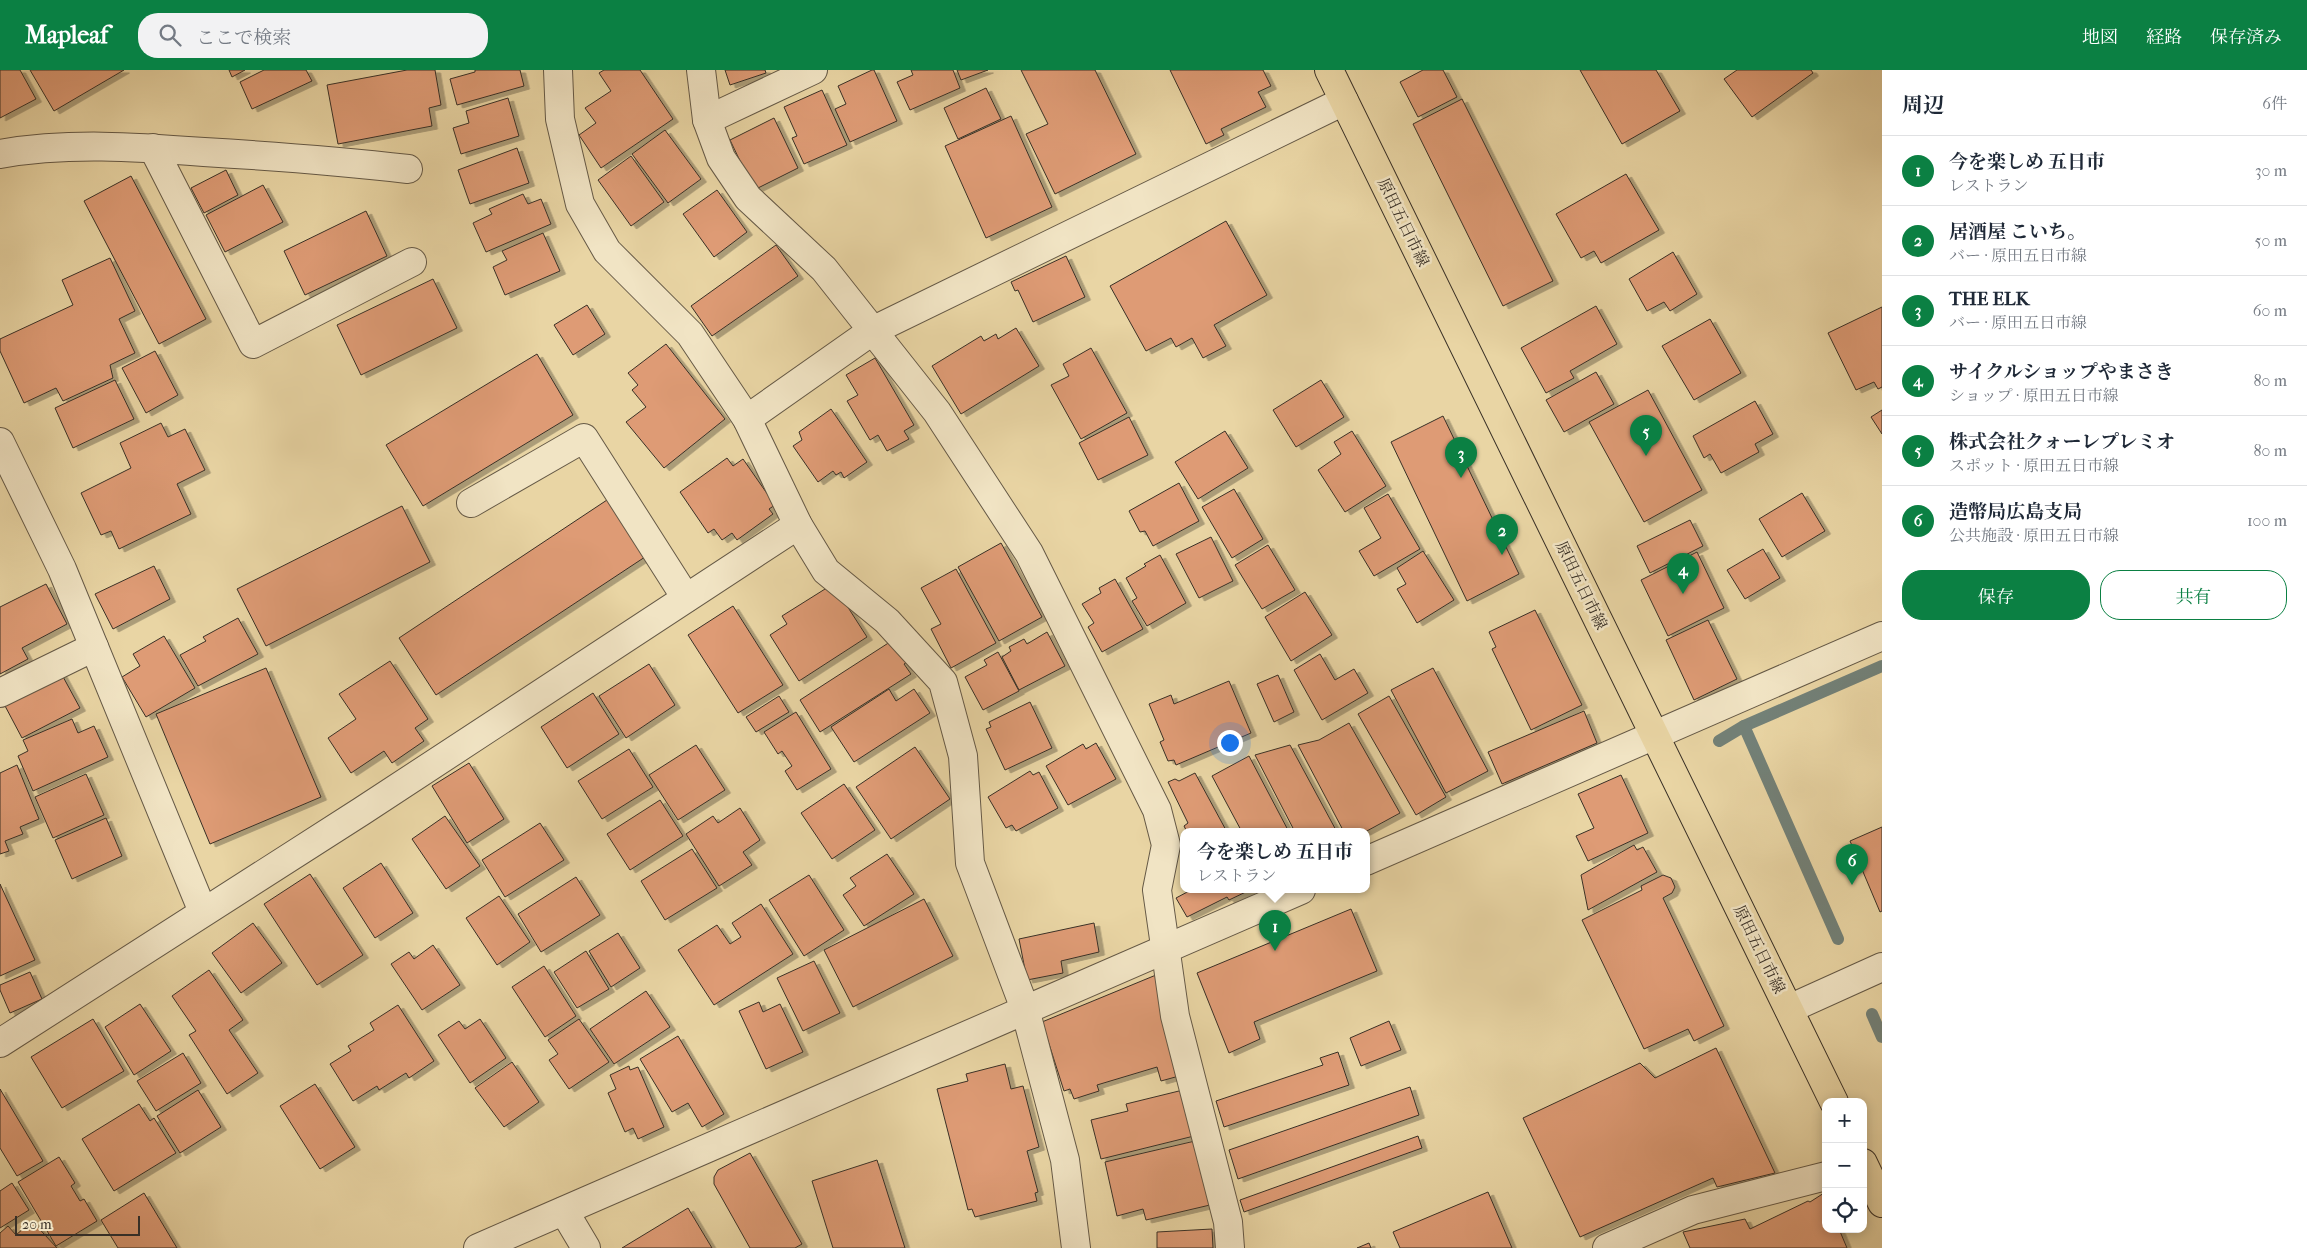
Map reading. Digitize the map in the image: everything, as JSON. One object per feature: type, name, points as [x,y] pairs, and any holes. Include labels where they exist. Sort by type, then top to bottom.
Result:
[{"type":"main road","name":"原田五日市線","points":[[1329,70],[1832,1098]]},
{"type":"main road","points":[[1867,1172],[1882,1204]]},
{"type":"street","points":[[558,70],[560,119],[580,204],[608,251],[690,334],[747,419],[798,525],[826,571],[887,621],[943,682],[963,756],[970,863],[1025,1009],[1065,1160],[1076,1248]]},
{"type":"street","points":[[701,70],[707,120],[721,158],[748,198],[824,269],[937,412],[1029,553],[1157,810],[1166,845],[1157,890],[1175,1016],[1228,1222],[1230,1248]]},
{"type":"street","points":[[707,120],[813,70]]},
{"type":"street","points":[[747,419],[872,331],[1344,101]]},
{"type":"street","points":[[0,154],[31,150],[128,146],[330,160],[408,169]]},
{"type":"street","points":[[153,148],[253,344],[412,262]]},
{"type":"street","points":[[471,503],[584,438],[686,598]]},
{"type":"street","points":[[0,442],[62,569],[203,912]]},
{"type":"street","points":[[0,1043],[798,525]]},
{"type":"street","points":[[1370,859],[1882,636]]},
{"type":"street","points":[[0,693],[94,647]]},
{"type":"street","points":[[478,1248],[1294,893]]},
{"type":"street","points":[[1789,1009],[1882,966]]},
{"type":"street","points":[[1607,1248],[1693,1210],[1822,1177]]},
{"type":"street","points":[[564,1211],[586,1248]]},
{"type":"building","points":[[0,70],[20,70],[36,99],[0,118]]},
{"type":"building","points":[[30,70],[124,70],[54,111]]},
{"type":"building","points":[[229,70],[245,70],[232,77]]},
{"type":"building","points":[[264,70],[306,70],[312,81],[252,109],[240,82]]},
{"type":"building","points":[[407,70],[435,70],[441,105],[429,108],[432,126],[338,144],[327,85]]},
{"type":"building","points":[[475,70],[520,70],[524,86],[457,105],[450,79],[475,72]]},
{"type":"building","points":[[604,70],[640,70],[673,119],[601,168],[579,135],[596,123],[585,108],[611,91],[599,73]]},
{"type":"building","points":[[725,70],[765,70],[766,73],[730,85]]},
{"type":"building","points":[[874,70],[897,121],[850,142],[835,109],[846,104],[838,86]]},
{"type":"building","points":[[911,70],[953,70],[960,88],[910,110],[897,82],[913,75]]},
{"type":"building","points":[[957,70],[988,70],[961,80]]},
{"type":"building","points":[[1021,70],[1095,70],[1136,154],[1055,194],[1026,134],[1048,124]]},
{"type":"building","points":[[1170,70],[1263,70],[1271,86],[1258,92],[1266,107],[1221,129],[1224,135],[1206,144]]},
{"type":"building","points":[[1423,70],[1443,70],[1457,97],[1418,117],[1400,82]]},
{"type":"building","points":[[1580,70],[1656,70],[1680,111],[1622,144]]},
{"type":"building","points":[[1737,70],[1811,70],[1813,73],[1752,117],[1724,79]]},
{"type":"building","points":[[986,88],[1001,119],[958,139],[944,108]]},
{"type":"building","points":[[822,90],[847,145],[804,164],[792,138],[797,136],[784,107]]},
{"type":"building","points":[[508,98],[519,136],[461,154],[453,128],[469,123],[466,111]]},
{"type":"building","points":[[1462,99],[1553,281],[1503,306],[1413,124]]},
{"type":"building","points":[[1011,116],[1052,207],[986,238],[945,146]]},
{"type":"building","points":[[774,118],[798,168],[754,190],[730,140]]},
{"type":"building","points":[[665,130],[701,179],[668,203],[632,154]]},
{"type":"building","points":[[517,148],[529,183],[470,204],[458,170]]},
{"type":"building","points":[[631,156],[664,202],[631,226],[598,180]]},
{"type":"building","points":[[226,170],[238,195],[204,213],[191,188]]},
{"type":"building","points":[[1626,174],[1659,230],[1601,263],[1594,251],[1581,258],[1556,214]]},
{"type":"building","points":[[131,176],[206,319],[159,344],[84,201]]},
{"type":"building","points":[[263,185],[283,222],[225,252],[206,215]]},
{"type":"building","points":[[717,190],[747,232],[714,257],[683,214]]},
{"type":"building","points":[[523,194],[528,204],[541,199],[551,224],[486,252],[473,223],[492,214],[489,209]]},
{"type":"building","points":[[366,211],[387,256],[305,295],[284,251]]},
{"type":"building","points":[[1226,221],[1267,295],[1214,325],[1226,346],[1203,358],[1192,338],[1176,347],[1171,338],[1146,351],[1110,286]]},
{"type":"building","points":[[543,233],[560,271],[505,295],[493,267],[507,260],[502,251]]},
{"type":"building","points":[[776,245],[798,276],[712,336],[691,306]]},
{"type":"building","points":[[1673,252],[1697,294],[1670,311],[1664,302],[1647,311],[1629,279]]},
{"type":"building","points":[[1066,256],[1085,297],[1033,322],[1018,290],[1015,291],[1011,282]]},
{"type":"building","points":[[110,258],[135,311],[119,319],[135,353],[110,365],[113,378],[63,401],[56,388],[24,403],[0,351],[0,339],[73,305],[62,280]]},
{"type":"building","points":[[433,279],[457,328],[361,375],[337,325]]},
{"type":"building","points":[[587,305],[605,334],[573,355],[554,325]]},
{"type":"building","points":[[1596,306],[1617,344],[1570,371],[1574,378],[1546,393],[1521,348]]},
{"type":"building","points":[[1882,307],[1882,387],[1878,389],[1874,382],[1856,390],[1828,333]]},
{"type":"building","points":[[1710,319],[1741,373],[1694,400],[1662,346]]},
{"type":"building","points":[[1016,328],[1039,366],[961,414],[932,366],[981,336],[984,341],[996,334],[998,339]]},
{"type":"building","points":[[666,344],[725,419],[664,468],[626,422],[646,407],[632,390],[638,385],[628,373]]},
{"type":"building","points":[[1091,348],[1127,413],[1081,439],[1051,385],[1069,376],[1063,364]]},
{"type":"building","points":[[155,351],[178,395],[146,413],[122,368]]},
{"type":"building","points":[[537,354],[573,415],[423,506],[386,445]]},
{"type":"building","points":[[875,358],[914,425],[904,431],[909,439],[887,451],[878,435],[870,440],[847,401],[858,395],[846,375]]},
{"type":"building","points":[[1596,372],[1614,404],[1564,432],[1546,400]]},
{"type":"building","points":[[115,380],[134,419],[73,448],[55,408]]},
{"type":"building","points":[[1321,380],[1344,417],[1296,447],[1273,410]]},
{"type":"building","points":[[1648,390],[1702,490],[1644,522],[1589,422]]},
{"type":"building","points":[[1755,401],[1773,434],[1755,444],[1759,452],[1721,473],[1710,454],[1704,458],[1693,436]]},
{"type":"building","points":[[831,409],[867,462],[844,478],[841,472],[836,475],[833,471],[818,482],[793,446],[802,440],[799,432]]},
{"type":"building","points":[[1882,410],[1882,434],[1871,417]]},
{"type":"building","points":[[1443,416],[1519,574],[1467,601],[1391,442]]},
{"type":"building","points":[[1129,417],[1148,455],[1098,480],[1079,443]]},
{"type":"building","points":[[161,423],[168,437],[185,429],[205,470],[177,484],[191,514],[119,549],[111,531],[101,535],[81,493],[131,468],[120,443]]},
{"type":"building","points":[[1225,431],[1248,468],[1198,499],[1175,462]]},
{"type":"building","points":[[1352,431],[1386,486],[1345,512],[1318,470],[1341,454],[1334,442]]},
{"type":"building","points":[[727,458],[733,466],[743,459],[775,505],[769,509],[773,514],[737,540],[732,533],[722,540],[714,529],[708,533],[680,492]]},
{"type":"building","points":[[1179,483],[1199,521],[1153,546],[1145,531],[1140,532],[1129,511]]},
{"type":"building","points":[[1234,489],[1263,539],[1232,558],[1202,507]]},
{"type":"building","points":[[1802,493],[1825,531],[1782,557],[1759,519]]},
{"type":"building","points":[[1388,494],[1420,549],[1374,576],[1359,551],[1381,538],[1364,508]]},
{"type":"building","points":[[610,498],[648,555],[436,695],[399,638]]},
{"type":"building","points":[[402,506],[430,562],[266,646],[237,589]]},
{"type":"building","points":[[1690,520],[1703,546],[1650,573],[1637,546]]},
{"type":"building","points":[[1211,537],[1233,581],[1199,598],[1176,554]]},
{"type":"building","points":[[1001,543],[1042,617],[999,641],[958,567]]},
{"type":"building","points":[[1268,545],[1295,590],[1262,609],[1235,565]]},
{"type":"building","points":[[1763,549],[1780,578],[1745,599],[1727,570]]},
{"type":"building","points":[[1423,551],[1454,600],[1417,623],[1397,589],[1406,584],[1397,568]]},
{"type":"building","points":[[1697,552],[1724,608],[1668,636],[1641,580]]},
{"type":"building","points":[[1160,555],[1186,603],[1147,626],[1132,601],[1137,598],[1126,578],[1146,566],[1144,564]]},
{"type":"building","points":[[154,566],[170,599],[113,629],[95,594]]},
{"type":"building","points":[[956,569],[996,643],[951,668],[931,629],[941,624],[921,588]]},
{"type":"building","points":[[1115,579],[1143,629],[1102,652],[1088,627],[1094,623],[1082,604],[1101,593],[1099,588]]},
{"type":"building","points":[[46,584],[67,624],[22,648],[28,659],[0,674],[0,607]]},
{"type":"building","points":[[833,584],[867,637],[799,681],[770,635],[787,624],[782,616]]},
{"type":"building","points":[[1305,592],[1332,635],[1291,661],[1265,617]]},
{"type":"building","points":[[733,606],[783,685],[738,713],[688,635]]},
{"type":"building","points":[[1535,610],[1582,705],[1531,730],[1492,649],[1496,647],[1489,632]]},
{"type":"building","points":[[238,618],[258,654],[198,686],[180,655],[206,641],[203,637]]},
{"type":"building","points":[[1708,620],[1737,679],[1694,700],[1666,640]]},
{"type":"building","points":[[1047,632],[1065,666],[1019,690],[1002,657],[1011,651],[1009,647],[1024,639],[1027,644]]},
{"type":"building","points":[[164,636],[195,688],[146,717],[122,677],[140,666],[133,654]]},
{"type":"building","points":[[893,640],[907,662],[904,664],[911,674],[820,732],[800,700]]},
{"type":"building","points":[[998,652],[1019,691],[983,710],[965,677],[987,665],[984,660]]},
{"type":"building","points":[[1320,654],[1335,680],[1354,669],[1368,693],[1322,720],[1294,670]]},
{"type":"building","points":[[390,661],[428,719],[415,728],[424,741],[392,763],[384,751],[351,773],[328,738],[356,719],[339,694]]},
{"type":"building","points":[[649,664],[675,705],[626,738],[599,696]]},
{"type":"building","points":[[266,668],[321,797],[210,844],[156,714]]},
{"type":"building","points":[[1433,668],[1488,771],[1446,793],[1391,690]]},
{"type":"building","points":[[61,673],[80,708],[22,738],[4,704]]},
{"type":"building","points":[[1278,675],[1294,712],[1274,722],[1257,684]]},
{"type":"building","points":[[1229,681],[1251,733],[1176,765],[1174,760],[1168,761],[1160,742],[1164,740],[1149,704],[1171,695],[1174,704]]},
{"type":"building","points":[[889,689],[896,701],[914,689],[930,713],[854,762],[831,727]]},
{"type":"building","points":[[593,693],[619,734],[567,768],[541,727]]},
{"type":"building","points":[[779,696],[789,712],[756,732],[746,717]]},
{"type":"building","points":[[1389,696],[1446,797],[1416,815],[1358,714]]},
{"type":"building","points":[[1030,702],[1052,748],[1005,770],[986,729],[991,727],[989,722]]},
{"type":"building","points":[[1584,711],[1597,743],[1502,784],[1488,752]]},
{"type":"building","points":[[796,712],[831,769],[797,790],[785,771],[792,766],[782,751],[778,754],[764,732]]},
{"type":"building","points":[[72,719],[78,733],[94,726],[108,757],[33,791],[18,756],[28,751],[23,740]]},
{"type":"building","points":[[1349,723],[1400,813],[1370,829],[1342,828],[1298,745],[1319,740]]},
{"type":"building","points":[[1096,743],[1116,779],[1068,805],[1046,766],[1083,744],[1086,749]]},
{"type":"building","points":[[696,745],[725,790],[678,820],[649,775]]},
{"type":"building","points":[[1290,745],[1335,828],[1293,828],[1255,755]]},
{"type":"building","points":[[915,747],[950,799],[891,839],[856,787]]},
{"type":"building","points":[[629,749],[653,787],[602,819],[578,781]]},
{"type":"building","points":[[1249,756],[1287,828],[1240,828],[1212,776]]},
{"type":"building","points":[[469,763],[504,819],[467,843],[432,786]]},
{"type":"building","points":[[17,765],[39,819],[20,827],[23,834],[5,841],[9,851],[0,854],[0,773]]},
{"type":"building","points":[[1030,771],[1033,775],[1039,772],[1058,808],[1016,831],[1012,825],[1006,828],[988,797]]},
{"type":"building","points":[[1195,773],[1225,828],[1185,828],[1184,826],[1188,823],[1168,782],[1175,779],[1179,781]]},
{"type":"building","points":[[86,774],[104,815],[53,838],[35,797]]},
{"type":"building","points":[[1621,775],[1648,833],[1588,861],[1576,836],[1594,828],[1578,794]]},
{"type":"building","points":[[844,784],[875,830],[832,859],[801,813]]},
{"type":"building","points":[[660,800],[683,836],[630,870],[607,834]]},
{"type":"building","points":[[740,808],[760,840],[743,852],[752,865],[719,886],[686,834],[713,816],[718,823]]},
{"type":"building","points":[[445,816],[480,866],[446,889],[412,839]]},
{"type":"building","points":[[106,818],[122,856],[72,879],[55,840]]},
{"type":"building","points":[[540,823],[564,860],[505,897],[482,860]]},
{"type":"building","points":[[1882,827],[1882,911],[1880,912],[1850,841]]},
{"type":"building","points":[[1634,845],[1637,850],[1643,847],[1657,872],[1588,910],[1581,875]]},
{"type":"building","points":[[692,849],[717,888],[665,920],[641,881]]},
{"type":"building","points":[[887,854],[914,894],[864,926],[843,895],[856,886],[850,878]]},
{"type":"building","points":[[381,863],[413,913],[375,938],[343,888]]},
{"type":"building","points":[[310,874],[363,955],[317,985],[264,904]]},
{"type":"building","points":[[809,875],[844,930],[804,956],[769,900]]},
{"type":"building","points":[[1663,875],[1671,878],[1675,887],[1672,893],[1663,898],[1724,1026],[1694,1041],[1688,1029],[1644,1049],[1582,920],[1642,890],[1641,886]]},
{"type":"building","points":[[576,877],[600,915],[541,952],[518,914]]},
{"type":"building","points":[[0,884],[35,960],[0,976]]},
{"type":"building","points":[[1185,893],[1244,893],[1229,900],[1227,897],[1187,917],[1176,898]]},
{"type":"building","points":[[499,896],[530,942],[497,965],[466,918]]},
{"type":"building","points":[[924,899],[953,956],[853,1007],[824,950]]},
{"type":"building","points":[[761,904],[793,954],[714,1005],[678,950],[717,925],[730,944],[741,937],[732,923]]},
{"type":"building","points":[[1351,909],[1377,971],[1254,1022],[1260,1039],[1229,1053],[1197,973]]},
{"type":"building","points":[[253,923],[282,963],[241,993],[212,953]]},
{"type":"building","points":[[1094,923],[1099,952],[1061,961],[1063,973],[1027,980],[1019,939]]},
{"type":"building","points":[[618,933],[640,968],[611,987],[589,951]]},
{"type":"building","points":[[433,945],[460,985],[422,1010],[391,964],[409,952],[414,959]]},
{"type":"building","points":[[586,951],[609,989],[577,1008],[554,972]]},
{"type":"building","points":[[814,961],[840,1013],[803,1031],[777,978]]},
{"type":"building","points":[[544,966],[576,1016],[545,1037],[512,987]]},
{"type":"building","points":[[209,970],[243,1020],[229,1030],[258,1073],[227,1094],[189,1035],[196,1031],[172,996]]},
{"type":"building","points":[[30,972],[42,999],[10,1013],[0,990],[0,985]]},
{"type":"building","points":[[1156,975],[1179,1076],[1161,1081],[1157,1067],[1097,1085],[1099,1091],[1074,1099],[1070,1089],[1064,1091],[1042,1022]]},
{"type":"building","points":[[646,991],[670,1027],[614,1064],[590,1029]]},
{"type":"building","points":[[759,1002],[763,1012],[780,1004],[803,1052],[766,1069],[739,1011]]},
{"type":"building","points":[[140,1004],[171,1051],[134,1075],[105,1027]]},
{"type":"building","points":[[398,1005],[434,1061],[409,1078],[406,1073],[379,1090],[377,1086],[353,1101],[330,1064],[351,1051],[348,1046],[374,1030],[370,1023]]},
{"type":"building","points":[[93,1019],[124,1071],[62,1108],[31,1057]]},
{"type":"building","points":[[480,1019],[506,1058],[470,1083],[438,1035],[459,1021],[465,1029]]},
{"type":"building","points":[[579,1019],[609,1062],[569,1089],[549,1060],[558,1054],[548,1040]]},
{"type":"building","points":[[1389,1021],[1401,1050],[1361,1066],[1350,1038]]},
{"type":"building","points":[[678,1036],[724,1114],[702,1127],[688,1103],[672,1112],[640,1059]]},
{"type":"building","points":[[1716,1048],[1775,1173],[1717,1187],[1713,1178],[1580,1237],[1523,1118],[1640,1063],[1655,1078]]},
{"type":"building","points":[[1338,1052],[1349,1085],[1224,1127],[1216,1101],[1323,1065],[1320,1058]]},
{"type":"building","points":[[183,1053],[201,1083],[156,1111],[137,1081]]},
{"type":"building","points":[[512,1062],[539,1102],[504,1127],[475,1088]]},
{"type":"building","points":[[1005,1064],[1011,1089],[1023,1086],[1039,1147],[1027,1151],[1038,1192],[1035,1193],[1037,1201],[975,1217],[972,1209],[968,1210],[937,1089],[968,1081],[966,1074]]},
{"type":"building","points":[[629,1066],[630,1070],[638,1067],[664,1127],[638,1139],[633,1128],[625,1132],[608,1093],[616,1089],[610,1075]]},
{"type":"building","points":[[315,1084],[355,1147],[320,1169],[280,1106]]},
{"type":"building","points":[[1410,1087],[1419,1115],[1238,1179],[1229,1150]]},
{"type":"building","points":[[0,1089],[43,1161],[17,1176],[0,1148]]},
{"type":"building","points":[[198,1090],[221,1127],[180,1153],[157,1116]]},
{"type":"building","points":[[1183,1090],[1194,1136],[1101,1159],[1091,1120],[1128,1111],[1126,1104]]},
{"type":"building","points":[[139,1104],[150,1121],[154,1118],[176,1153],[114,1191],[82,1139]]},
{"type":"building","points":[[1418,1136],[1422,1148],[1244,1212],[1240,1200]]},
{"type":"building","points":[[1195,1141],[1210,1205],[1146,1220],[1143,1209],[1117,1216],[1105,1162]]},
{"type":"building","points":[[750,1153],[802,1244],[795,1248],[750,1248],[714,1184],[714,1177],[718,1170]]},
{"type":"building","points":[[59,1157],[75,1183],[71,1186],[80,1201],[84,1199],[97,1221],[56,1246],[18,1182]]},
{"type":"building","points":[[877,1160],[905,1248],[833,1248],[812,1181]]},
{"type":"building","points":[[12,1183],[29,1210],[0,1228],[0,1191]]},
{"type":"building","points":[[1488,1192],[1512,1248],[1400,1248],[1393,1232]]},
{"type":"building","points":[[144,1193],[177,1248],[118,1248],[101,1220]]},
{"type":"building","points":[[1822,1194],[1822,1233],[1841,1233],[1847,1248],[1690,1248],[1683,1232],[1745,1219],[1750,1229],[1808,1201],[1810,1202]]},
{"type":"building","points":[[688,1208],[712,1248],[622,1248]]},
{"type":"building","points":[[32,1221],[57,1248],[0,1248],[0,1233],[8,1226],[16,1235]]},
{"type":"building","points":[[1212,1229],[1213,1248],[1157,1248],[1157,1232]]},
{"type":"building","points":[[1369,1243],[1371,1248],[1357,1248]]},
{"type":"waterway","points":[[1744,726],[1882,666]]},
{"type":"waterway","points":[[1719,741],[1744,726],[1838,939]]},
{"type":"waterway","points":[[1872,1014],[1882,1037]]},
{"type":"place","name":"株式会社クォーレプレミオ","points":[[1646,456]]},
{"type":"place","name":"THE ELK","points":[[1461,478]]},
{"type":"place","name":"居酒屋 こいち。","points":[[1502,555]]},
{"type":"place","name":"サイクルショップやまさき","points":[[1683,594]]},
{"type":"place","name":"造幣局広島支局","points":[[1852,885]]},
{"type":"place","name":"今を楽しめ 五日市","points":[[1275,951]]}]
